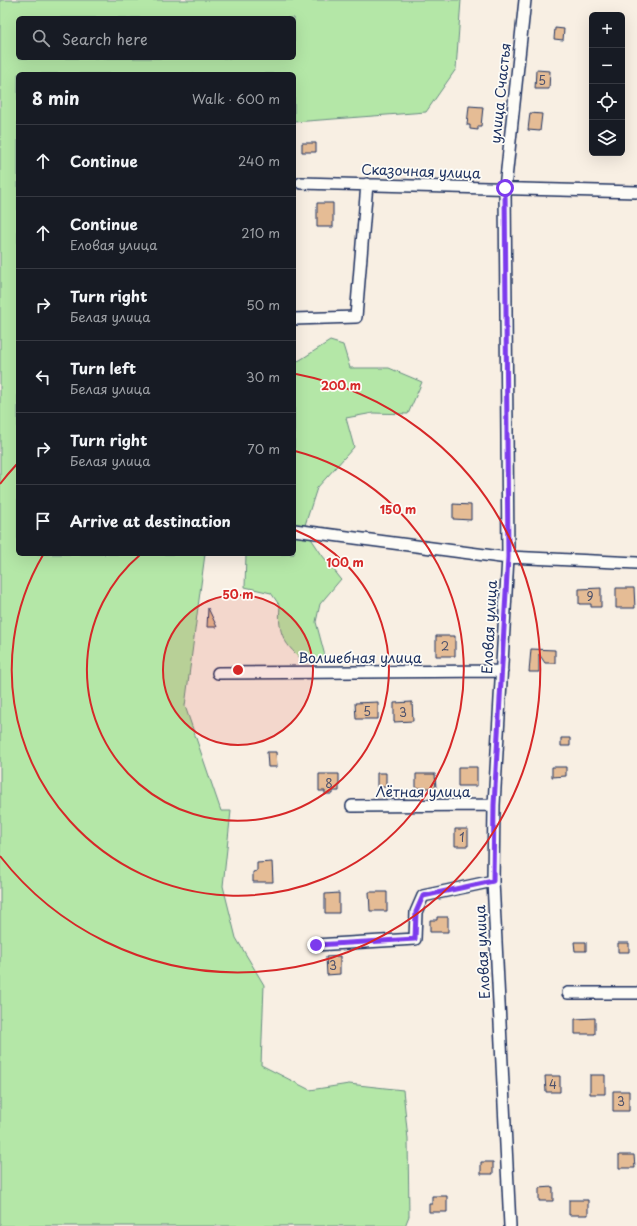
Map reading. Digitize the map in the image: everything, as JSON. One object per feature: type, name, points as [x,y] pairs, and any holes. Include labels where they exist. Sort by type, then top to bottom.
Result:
[{"type":"street","name":"улица Счастья","points":[[508,557],[505,188],[526,0]]},
{"type":"street","name":"Сказочная улица","points":[[301,183],[637,192]]},
{"type":"street","points":[[296,319],[356,317],[367,184]]},
{"type":"street","points":[[296,530],[508,557],[637,563]]},
{"type":"street","name":"Еловая улица","points":[[508,557],[494,805],[493,881],[510,1226]]},
{"type":"street","name":"Волшебная улица","points":[[218,673],[502,671]]},
{"type":"street","name":"Лётная улица","points":[[352,806],[494,805]]},
{"type":"street","points":[[316,945],[415,939],[416,912],[423,896],[493,881]]},
{"type":"street","points":[[568,993],[637,993]]},
{"type":"green space","points":[[0,0],[461,0],[456,69],[426,112],[296,122],[296,72],[16,72],[16,556],[205,556],[185,706],[221,811],[231,811],[223,886],[236,938],[264,985],[261,1065],[310,1090],[349,1084],[403,1090],[408,1139],[409,1216],[405,1226],[0,1226]]},
{"type":"green space","points":[[330,341],[343,345],[350,368],[389,368],[422,382],[408,414],[373,413],[346,418],[354,447],[317,488],[304,528],[322,555],[341,579],[320,604],[316,622],[325,656],[306,663],[293,651],[284,639],[280,625],[280,606],[271,593],[245,587],[246,556],[296,556],[296,361]]},
{"type":"building","points":[[555,28],[564,29],[563,40],[554,39]]},
{"type":"building","points":[[536,70],[550,71],[549,89],[535,89]]},
{"type":"building","points":[[469,106],[483,107],[481,126],[478,126],[478,130],[470,129],[470,125],[467,125]]},
{"type":"building","points":[[530,113],[542,114],[540,131],[528,130]]},
{"type":"building","points":[[302,143],[316,143],[316,152],[302,152]]},
{"type":"building","points":[[317,203],[333,203],[333,227],[317,227]]},
{"type":"building","points":[[453,504],[471,505],[471,520],[453,519]]},
{"type":"building","points":[[601,588],[601,607],[591,607],[591,604],[579,604],[579,589]]},
{"type":"building","points":[[616,588],[634,588],[635,608],[616,608]]},
{"type":"building","points":[[208,608],[217,627],[207,627]]},
{"type":"building","points":[[436,636],[455,636],[455,656],[436,656]]},
{"type":"building","points":[[531,649],[555,650],[555,663],[545,663],[539,654],[539,672],[529,672]]},
{"type":"building","points":[[378,702],[378,719],[356,719],[355,703]]},
{"type":"building","points":[[412,702],[413,721],[394,722],[394,703]]},
{"type":"building","points":[[561,738],[570,738],[570,746],[561,746]]},
{"type":"building","points":[[267,752],[276,752],[277,767],[268,767]]},
{"type":"building","points":[[458,767],[477,767],[477,786],[458,786]]},
{"type":"building","points":[[552,767],[566,767],[566,776],[552,777]]},
{"type":"building","points":[[377,773],[386,773],[386,787],[377,787]]},
{"type":"building","points":[[319,774],[339,774],[339,791],[333,791],[333,794],[325,794],[325,791],[319,791]]},
{"type":"building","points":[[416,774],[435,774],[436,788],[416,788]]},
{"type":"building","points":[[455,829],[468,829],[468,846],[455,846]]},
{"type":"building","points":[[272,862],[273,882],[253,882],[253,872],[257,871],[257,863]]},
{"type":"building","points":[[369,892],[387,892],[387,911],[370,911]]},
{"type":"building","points":[[339,893],[339,913],[325,913],[325,894]]},
{"type":"building","points":[[437,917],[448,917],[448,932],[430,932],[430,920],[437,920]]},
{"type":"building","points":[[574,942],[586,942],[586,951],[575,951]]},
{"type":"building","points":[[618,943],[629,943],[629,952],[618,952]]},
{"type":"building","points":[[340,956],[340,974],[327,975],[326,957]]},
{"type":"building","points":[[595,1018],[595,1034],[575,1034],[575,1019]]},
{"type":"building","points":[[590,1075],[605,1075],[605,1094],[590,1094]]},
{"type":"building","points":[[545,1076],[560,1076],[560,1092],[546,1092]]},
{"type":"building","points":[[613,1091],[629,1091],[629,1111],[613,1111]]},
{"type":"building","points":[[619,1155],[634,1155],[635,1168],[619,1168]]},
{"type":"building","points":[[481,1162],[493,1162],[493,1174],[481,1174]]},
{"type":"building","points":[[553,1187],[553,1201],[539,1201],[539,1188]]},
{"type":"building","points":[[432,1196],[447,1196],[447,1212],[429,1212],[429,1204],[432,1204]]},
{"type":"building","points":[[569,1200],[588,1200],[588,1215],[569,1215]]},
{"type":"route","points":[[316,945],[415,939],[416,912],[423,896],[493,881],[494,805],[508,557],[505,188]]}]
